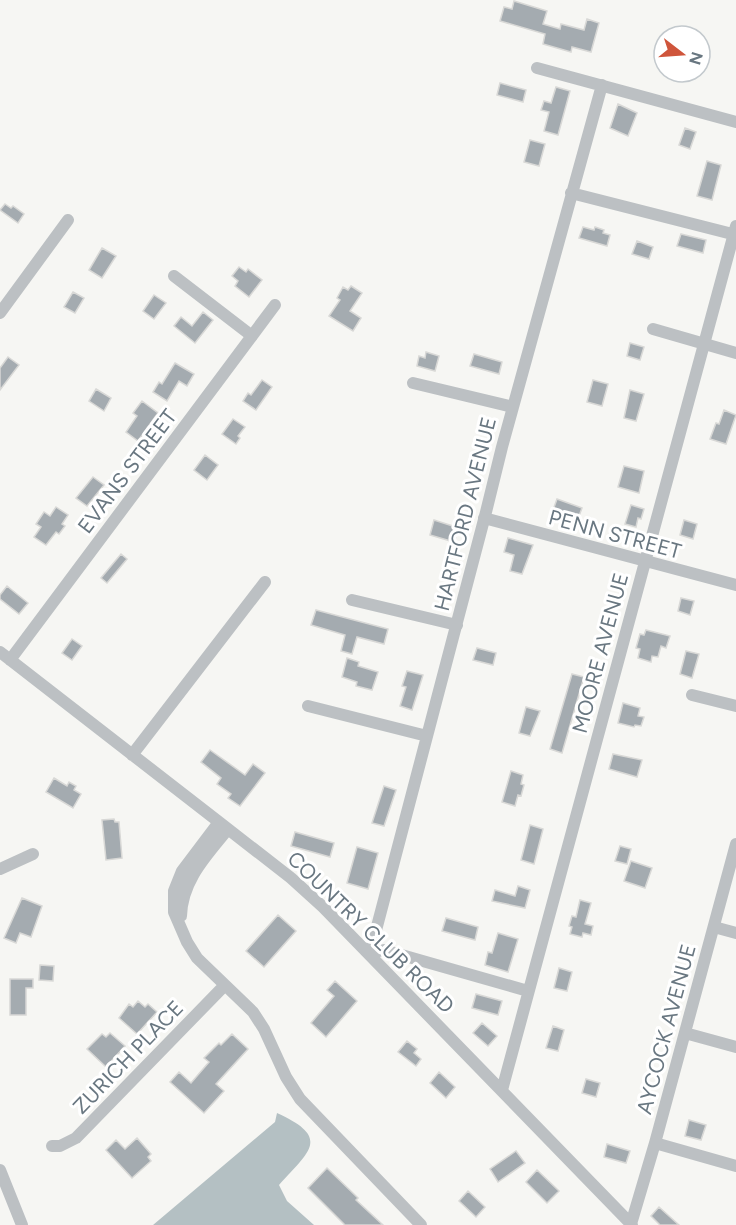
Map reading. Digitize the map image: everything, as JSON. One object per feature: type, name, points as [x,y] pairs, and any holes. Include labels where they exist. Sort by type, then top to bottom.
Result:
[{"type":"street","points":[[537,68],[736,122]]},
{"type":"street","name":"HARTFORD AVENUE","points":[[370,953],[513,407],[602,85]]},
{"type":"street","points":[[572,193],[735,232]]},
{"type":"street","points":[[0,313],[68,220]]},
{"type":"street","name":"MOORE AVENUE","points":[[502,1090],[735,232]]},
{"type":"street","points":[[174,276],[252,336]]},
{"type":"street","name":"EVANS STREET","points":[[5,656],[275,305]]},
{"type":"street","points":[[653,329],[736,353]]},
{"type":"street","points":[[413,383],[513,407]]},
{"type":"street","name":"PENN STREET","points":[[484,518],[573,544],[736,585]]},
{"type":"street","points":[[132,755],[265,582]]},
{"type":"street","points":[[352,600],[457,625]]},
{"type":"street","name":"COUNTRY CLUB ROAD","points":[[5,656],[291,878],[370,953],[631,1225]]},
{"type":"street","points":[[692,695],[736,706]]},
{"type":"street","points":[[308,706],[427,736]]},
{"type":"street","points":[[223,825],[182,871],[174,891],[174,912],[187,942],[197,958],[253,1012],[300,1099],[421,1225]]},
{"type":"street","name":"AYCOCK AVENUE","points":[[631,1225],[736,844]]},
{"type":"street","points":[[0,869],[9,867],[33,854]]},
{"type":"street","points":[[714,927],[736,933]]},
{"type":"street","points":[[370,953],[384,950],[528,991]]},
{"type":"street","name":"ZURICH PLACE","points":[[52,1146],[60,1146],[76,1138],[225,986]]},
{"type":"street","points":[[685,1033],[736,1047]]},
{"type":"street","points":[[655,1143],[736,1166]]},
{"type":"street","points":[[0,1170],[22,1225]]},
{"type":"shaded area","points":[[277,1113],[305,1130],[310,1138],[310,1146],[306,1154],[279,1185],[287,1201],[314,1225],[153,1225],[275,1122]]},
{"type":"building","points":[[514,1],[547,11],[543,24],[560,29],[561,24],[584,30],[587,19],[599,23],[591,52],[572,47],[571,52],[543,44],[545,34],[500,21],[504,7],[512,9]]},
{"type":"building","points":[[500,83],[526,90],[523,102],[497,95]]},
{"type":"building","points":[[556,87],[570,91],[558,135],[544,131],[549,112],[541,110],[544,101],[551,103]]},
{"type":"building","points":[[618,104],[637,113],[628,136],[610,128]]},
{"type":"building","points":[[685,128],[696,132],[690,149],[679,145]]},
{"type":"building","points":[[530,140],[545,144],[539,166],[524,162]]},
{"type":"building","points":[[707,161],[721,165],[712,200],[697,196]]},
{"type":"building","points":[[5,204],[11,208],[13,206],[24,214],[18,223],[0,210]]},
{"type":"building","points":[[583,227],[604,230],[603,233],[610,235],[607,246],[579,238]]},
{"type":"building","points":[[681,234],[706,240],[703,253],[677,246]]},
{"type":"building","points":[[637,241],[653,247],[649,259],[632,254]]},
{"type":"building","points":[[102,248],[116,256],[102,278],[89,270]]},
{"type":"building","points":[[239,267],[246,272],[248,269],[262,280],[249,297],[235,286],[238,281],[232,276]]},
{"type":"building","points":[[351,286],[362,293],[350,311],[361,318],[353,331],[329,316],[340,300],[337,298],[343,287],[348,290]]},
{"type":"building","points":[[73,292],[84,298],[75,313],[64,307]]},
{"type":"building","points":[[154,295],[166,303],[154,319],[143,311]]},
{"type":"building","points":[[203,312],[213,320],[195,343],[174,326],[181,317],[192,326]]},
{"type":"building","points":[[630,343],[644,347],[640,360],[627,356]]},
{"type":"building","points":[[426,352],[439,356],[435,371],[417,366],[419,356],[425,358]]},
{"type":"building","points":[[474,354],[502,362],[499,374],[470,366]]},
{"type":"building","points":[[8,357],[19,365],[0,390],[0,368]]},
{"type":"building","points":[[175,363],[194,374],[187,386],[179,381],[167,401],[153,392],[159,382],[162,384]]},
{"type":"building","points":[[262,380],[272,387],[256,410],[243,401],[248,393],[251,395]]},
{"type":"building","points":[[593,380],[608,384],[602,406],[587,402]]},
{"type":"building","points":[[96,389],[111,398],[104,411],[89,401]]},
{"type":"building","points":[[630,390],[644,394],[636,421],[624,418]]},
{"type":"building","points":[[142,401],[158,413],[138,441],[126,432],[137,416],[133,413]]},
{"type":"building","points":[[724,410],[736,415],[726,444],[710,439]]},
{"type":"building","points":[[233,419],[245,427],[238,436],[240,438],[236,444],[222,434]]},
{"type":"building","points":[[205,455],[218,465],[207,480],[194,470]]},
{"type":"building","points":[[624,466],[644,471],[639,493],[618,487]]},
{"type":"building","points":[[93,477],[104,485],[87,506],[76,498]]},
{"type":"building","points":[[557,499],[582,508],[576,524],[552,513]]},
{"type":"building","points":[[631,505],[644,509],[641,519],[638,518],[636,527],[625,524]]},
{"type":"building","points":[[56,507],[68,515],[62,524],[65,526],[59,534],[56,532],[46,545],[34,537],[41,527],[36,524],[44,512],[50,516]]},
{"type":"building","points":[[434,520],[459,528],[454,542],[430,535]]},
{"type":"building","points":[[684,520],[697,524],[693,539],[680,535]]},
{"type":"building","points":[[508,538],[533,545],[522,574],[510,571],[514,555],[504,552]]},
{"type":"building","points":[[121,554],[127,559],[107,583],[101,578]]},
{"type":"building","points":[[7,586],[28,603],[19,614],[0,599],[0,595]]},
{"type":"building","points":[[681,598],[694,601],[690,615],[678,611]]},
{"type":"building","points":[[316,610],[388,629],[384,644],[357,637],[352,654],[341,651],[345,635],[311,625]]},
{"type":"building","points":[[646,630],[670,636],[666,648],[661,646],[658,657],[652,656],[651,662],[638,658],[640,649],[636,648],[640,634],[644,635]]},
{"type":"building","points":[[72,639],[82,646],[72,660],[62,653]]},
{"type":"building","points":[[477,648],[496,653],[493,665],[473,660]]},
{"type":"building","points":[[686,651],[699,654],[692,678],[680,674]]},
{"type":"building","points":[[347,658],[359,662],[358,666],[378,672],[372,690],[356,686],[357,682],[342,677]]},
{"type":"building","points":[[407,671],[423,675],[412,710],[400,706],[406,687],[402,686]]},
{"type":"building","points":[[572,674],[584,677],[562,753],[550,749]]},
{"type":"building","points":[[623,703],[640,708],[638,716],[644,717],[641,726],[635,725],[634,727],[618,723]]},
{"type":"building","points":[[526,707],[540,711],[530,736],[519,733]]},
{"type":"building","points":[[210,750],[245,775],[253,764],[265,773],[240,806],[228,798],[231,794],[217,784],[221,778],[201,762]]},
{"type":"building","points":[[613,754],[642,760],[637,777],[609,769]]},
{"type":"building","points":[[511,771],[523,775],[521,784],[524,785],[515,806],[502,802]]},
{"type":"building","points":[[54,778],[67,786],[69,782],[76,786],[74,790],[81,794],[73,808],[46,792]]},
{"type":"building","points":[[384,786],[396,790],[384,826],[372,823]]},
{"type":"building","points":[[114,819],[115,822],[119,822],[122,858],[106,860],[102,820]]},
{"type":"building","points":[[530,825],[543,829],[534,864],[521,860]]},
{"type":"building","points":[[295,832],[334,843],[330,857],[291,846]]},
{"type":"building","points":[[620,846],[631,849],[627,864],[615,861]]},
{"type":"building","points":[[357,847],[378,853],[368,889],[347,883]]},
{"type":"building","points":[[631,861],[652,868],[645,888],[624,881]]},
{"type":"building","points":[[518,886],[530,890],[525,908],[492,901],[495,890],[515,896]]},
{"type":"building","points":[[22,898],[42,906],[31,937],[20,933],[16,943],[4,938]]},
{"type":"building","points":[[580,900],[591,903],[585,924],[593,926],[591,935],[583,933],[582,937],[570,934],[572,927],[569,926],[572,916],[576,917]]},
{"type":"building","points":[[278,915],[296,931],[264,967],[246,951]]},
{"type":"building","points":[[446,918],[478,927],[475,940],[442,931]]},
{"type":"building","points":[[498,933],[518,939],[508,972],[485,965],[488,952],[492,953]]},
{"type":"building","points":[[40,965],[54,966],[53,981],[39,980]]},
{"type":"building","points":[[559,968],[572,972],[567,991],[554,988]]},
{"type":"building","points":[[10,979],[33,979],[33,988],[26,988],[26,1015],[10,1015]]},
{"type":"building","points":[[335,981],[357,1001],[326,1037],[311,1023],[334,996],[327,990]]},
{"type":"building","points":[[476,994],[502,1001],[498,1015],[472,1008]]},
{"type":"building","points":[[138,1001],[145,1007],[148,1004],[157,1012],[137,1034],[119,1018],[129,1004],[133,1007]]},
{"type":"building","points":[[482,1023],[497,1036],[488,1046],[473,1033]]},
{"type":"building","points":[[553,1026],[564,1030],[558,1051],[546,1048]]},
{"type":"building","points":[[110,1033],[125,1046],[106,1067],[87,1049],[102,1034],[106,1037]]},
{"type":"building","points":[[232,1034],[248,1049],[216,1084],[224,1091],[204,1113],[170,1082],[179,1072],[191,1083],[209,1062],[204,1058]]},
{"type":"building","points":[[407,1041],[417,1049],[414,1053],[421,1059],[416,1066],[398,1052]]},
{"type":"building","points":[[439,1072],[455,1087],[446,1098],[430,1083]]},
{"type":"building","points":[[586,1079],[600,1083],[596,1097],[582,1093]]},
{"type":"building","points":[[689,1120],[706,1125],[701,1140],[685,1136]]},
{"type":"building","points":[[137,1138],[151,1154],[148,1157],[151,1161],[132,1178],[106,1150],[116,1140],[125,1149]]},
{"type":"building","points":[[607,1144],[630,1151],[626,1163],[604,1157]]},
{"type":"building","points":[[516,1151],[525,1163],[498,1182],[490,1169]]},
{"type":"building","points":[[327,1168],[383,1225],[345,1225],[308,1188]]},
{"type":"building","points":[[537,1170],[559,1191],[547,1203],[526,1182]]},
{"type":"building","points":[[468,1191],[485,1207],[476,1217],[459,1201]]},
{"type":"building","points":[[659,1207],[679,1225],[660,1225],[651,1216]]}]
